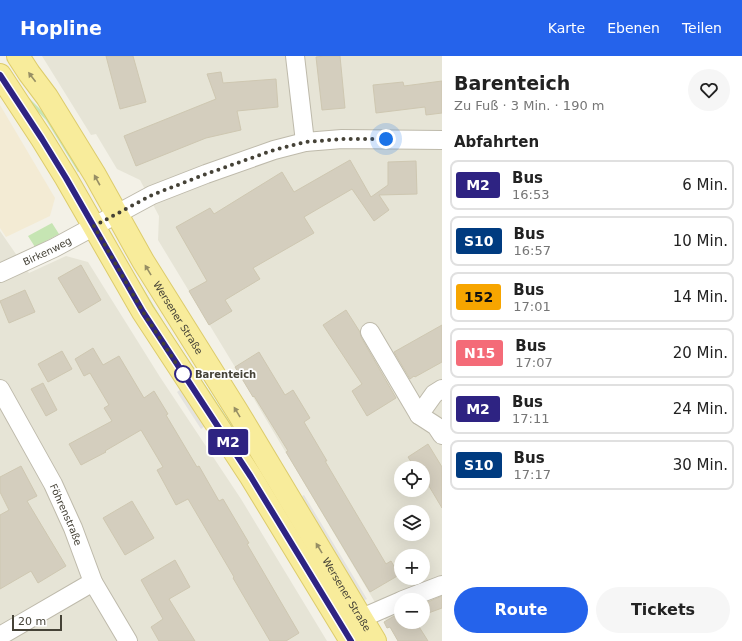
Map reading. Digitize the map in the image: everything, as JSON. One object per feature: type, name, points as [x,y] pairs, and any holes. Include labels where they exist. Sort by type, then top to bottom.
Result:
[{"type":"main road","name":"Wersener Straße","points":[[18,56],[51,103],[95,175],[141,258],[241,417],[351,628]]},
{"type":"main road","name":"Wersener Straße","points":[[0,74],[42,139],[143,312],[251,477],[351,628],[375,641]]},
{"type":"street","points":[[295,56],[305,142]]},
{"type":"street","name":"Birkenweg","points":[[0,273],[54,248],[152,195],[274,150],[305,142],[342,139],[442,140]]},
{"type":"street","points":[[370,332],[419,415],[436,426],[442,435]]},
{"type":"street","name":"Föhrenstraße","points":[[0,389],[53,484],[73,528],[93,582],[128,641]]},
{"type":"street","points":[[419,415],[434,394],[442,389]]},
{"type":"street","points":[[0,636],[93,582]]},
{"type":"street","points":[[421,593],[442,585]]},
{"type":"street","points":[[351,628],[394,604]]},
{"type":"shaded area","points":[[42,56],[442,56],[442,641],[398,641],[158,240],[159,216],[140,180],[117,169],[96,134],[91,135]]},
{"type":"shaded area","points":[[0,105],[55,198],[50,216],[6,237],[0,228]]},
{"type":"shaded area","points":[[0,231],[29,273],[66,256],[88,262],[160,377],[241,499],[327,641],[0,641]]},
{"type":"shaded area","points":[[181,389],[205,426],[201,429],[177,392]]},
{"type":"shaded area","points":[[304,495],[367,599],[363,601],[300,497]]},
{"type":"green space","points":[[12,72],[25,94],[49,118],[82,170],[78,172],[46,120],[23,96],[10,74]]},
{"type":"green space","points":[[52,223],[59,234],[35,247],[28,236]]},
{"type":"green space","points":[[130,267],[168,329],[261,469],[273,498],[126,269]]},
{"type":"building","points":[[106,56],[133,56],[146,102],[120,109]]},
{"type":"building","points":[[340,56],[345,108],[322,110],[316,57]]},
{"type":"building","points":[[221,72],[223,83],[276,79],[278,107],[237,111],[241,130],[206,138],[136,166],[124,136],[216,99],[207,74]]},
{"type":"building","points":[[442,81],[442,113],[426,115],[425,107],[376,113],[373,85],[403,82],[404,86]]},
{"type":"building","points":[[350,160],[371,197],[388,185],[388,162],[416,161],[417,194],[379,195],[389,210],[374,221],[352,189],[304,217],[314,233],[253,268],[260,279],[225,300],[232,311],[209,325],[189,291],[207,281],[176,227],[210,208],[214,214],[282,172],[294,192]]},
{"type":"building","points":[[81,265],[101,300],[79,313],[58,278]]},
{"type":"building","points":[[25,290],[35,312],[9,323],[0,301]]},
{"type":"building","points":[[346,310],[360,332],[361,337],[396,398],[367,416],[352,391],[362,384],[323,325]]},
{"type":"building","points":[[442,325],[442,362],[410,379],[394,352]]},
{"type":"building","points":[[93,348],[103,365],[119,356],[144,398],[154,391],[168,414],[166,415],[197,467],[199,466],[219,501],[223,499],[249,543],[247,544],[299,633],[286,641],[270,641],[188,499],[176,505],[157,470],[163,467],[141,430],[105,451],[106,452],[81,465],[69,444],[112,421],[104,408],[109,405],[90,373],[84,376],[75,359]]},
{"type":"building","points":[[62,351],[72,369],[48,382],[38,364]]},
{"type":"building","points":[[259,352],[285,395],[293,390],[310,418],[304,422],[327,461],[325,461],[386,564],[391,561],[394,566],[394,578],[370,592],[286,452],[288,451],[235,367]]},
{"type":"building","points":[[43,383],[57,410],[46,416],[31,389]]},
{"type":"building","points":[[428,444],[442,467],[442,508],[430,488],[430,461],[411,461],[408,457]]},
{"type":"building","points":[[21,466],[37,496],[27,501],[66,566],[38,583],[31,571],[0,589],[0,515],[9,510],[0,492],[0,477]]},
{"type":"building","points":[[132,501],[154,538],[125,555],[103,518]]},
{"type":"building","points":[[175,560],[190,587],[169,599],[195,641],[159,641],[151,627],[163,619],[141,580]]},
{"type":"building","points":[[442,596],[442,608],[430,612],[430,601]]},
{"type":"building","points":[[394,616],[394,629],[420,629],[428,641],[398,641],[390,627],[387,628],[384,622]]},
{"type":"bus line","name":"M2","points":[[0,75],[66,178],[143,312],[251,477],[351,641]]},
{"type":"place","name":"Barenteich","points":[[183,374]]},
{"type":"route","points":[[183,374],[143,312],[94,226],[152,195],[274,150],[305,142],[342,139],[386,139]]}]
